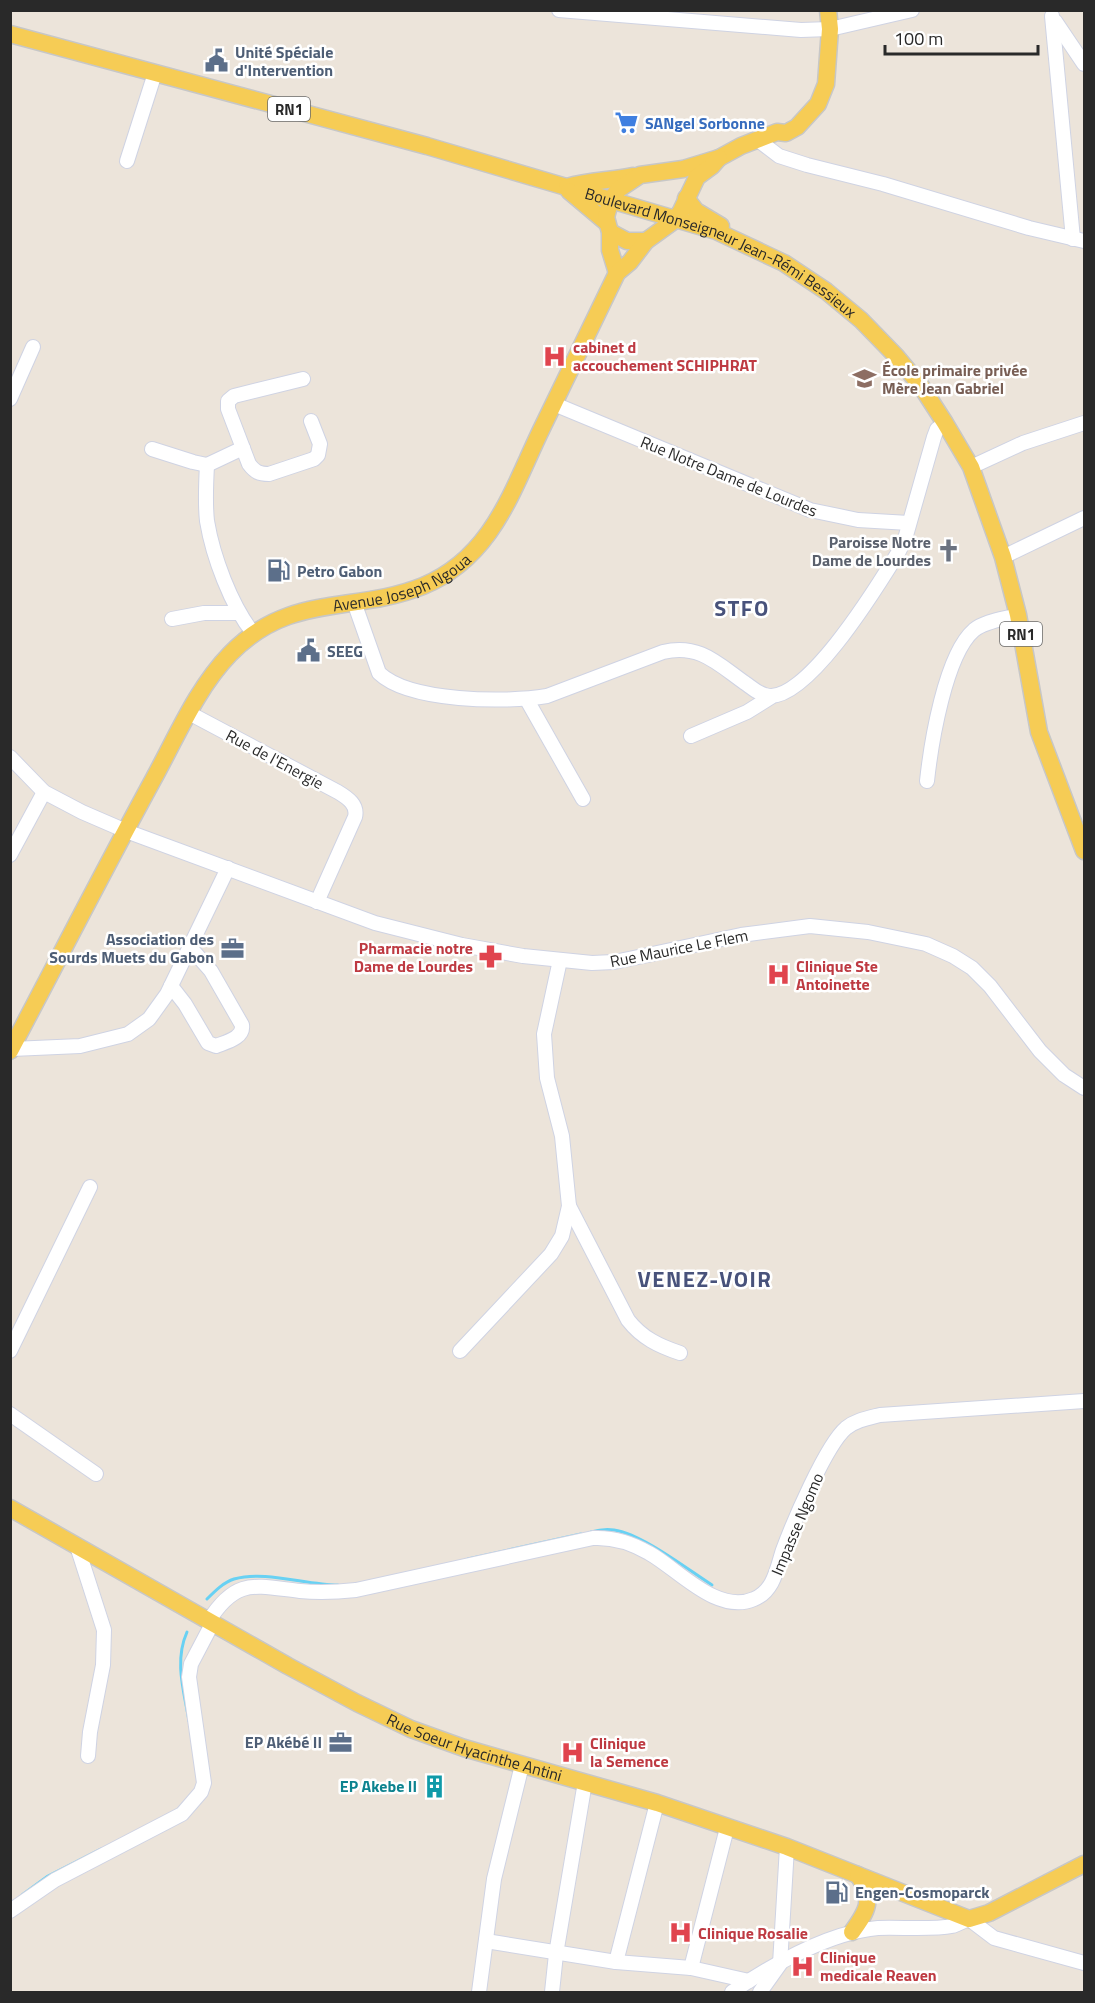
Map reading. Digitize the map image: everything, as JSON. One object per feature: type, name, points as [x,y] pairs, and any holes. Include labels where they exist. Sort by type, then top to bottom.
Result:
[{"type":"main road","points":[[751,246],[733,244],[690,231],[627,241],[608,227],[567,188],[588,181],[614,180],[683,169],[719,158],[741,146],[777,132],[786,133],[797,127],[818,104],[826,84],[830,29],[828,10]]},
{"type":"main road","name":"Boulevard Monseigneur Jean-Rémi Bessieux","points":[[10,34],[427,146],[716,231],[751,246],[815,282],[861,320],[896,356],[921,386],[971,467],[1003,557],[1018,615],[1039,732],[1084,850]]},
{"type":"main road","points":[[675,220],[697,177],[719,158]]},
{"type":"main road","points":[[661,171],[676,174],[696,211],[751,246]]},
{"type":"main road","points":[[617,273],[610,250],[607,209],[619,189],[640,175]]},
{"type":"main road","name":"Avenue Joseph Ngoua","points":[[11,1050],[189,713],[219,667],[254,633],[286,615],[384,597],[422,586],[440,578],[471,555],[501,516],[617,273],[652,238],[675,220]]},
{"type":"main road","name":"Rue Soeur Hyacinthe Antini","points":[[10,1508],[210,1623],[357,1703],[411,1729],[448,1743],[657,1803],[786,1846],[969,1919]]},
{"type":"main road","points":[[969,1919],[989,1912],[1084,1864]]},
{"type":"main road","points":[[852,1932],[866,1911],[868,1901],[865,1886],[858,1875]]},
{"type":"street","points":[[559,10],[801,30],[830,29],[912,10]]},
{"type":"street","points":[[1051,13],[1084,64]]},
{"type":"street","points":[[758,140],[779,156],[797,162],[1079,240],[1051,13]]},
{"type":"street","points":[[126,161],[155,73]]},
{"type":"street","points":[[10,399],[33,347]]},
{"type":"street","points":[[303,379],[234,396],[227,403],[228,409],[254,471],[262,474],[269,474],[314,459],[318,455],[320,444],[311,422]]},
{"type":"street","name":"Rue Notre Dame de Lourdes","points":[[554,404],[810,510],[847,518],[909,523]]},
{"type":"street","points":[[691,736],[786,692],[802,680],[845,635],[898,553],[934,437],[937,429],[945,423]]},
{"type":"street","points":[[971,467],[1023,443],[1084,423]]},
{"type":"street","points":[[152,449],[207,465],[243,447]]},
{"type":"street","points":[[207,465],[208,523],[219,563],[238,613],[254,633]]},
{"type":"street","points":[[1003,557],[1084,518]]},
{"type":"street","points":[[354,602],[379,673],[386,680],[410,689],[441,696],[527,700],[564,691],[663,652],[680,649],[698,651],[758,692],[771,697]]},
{"type":"street","points":[[172,619],[204,614],[238,613]]},
{"type":"street","points":[[927,781],[946,685],[960,650],[972,631],[980,626],[1018,615]]},
{"type":"street","points":[[527,700],[583,799]]},
{"type":"street","name":"Rue de l'Energie","points":[[189,713],[338,792],[353,804],[356,818],[317,902]]},
{"type":"street","name":"Rue Maurice Le Flem","points":[[10,757],[44,792],[126,831],[317,902],[417,935],[494,952],[592,963],[614,962],[741,935],[810,927],[868,932],[926,944],[953,956],[972,968],[990,986],[1040,1051],[1064,1074],[1084,1088]]},
{"type":"street","points":[[10,855],[44,792]]},
{"type":"street","points":[[11,1050],[80,1046],[128,1034],[149,1019],[158,1009],[171,986],[228,868]]},
{"type":"street","points":[[171,986],[212,1046],[240,1035],[243,1030],[242,1025],[220,984],[189,946]]},
{"type":"street","points":[[460,1351],[551,1254],[562,1236],[567,1221],[569,1206],[562,1136],[547,1078],[544,1034],[560,960]]},
{"type":"street","points":[[10,1351],[90,1187]]},
{"type":"street","points":[[569,1206],[628,1320],[637,1332],[647,1340],[680,1353]]},
{"type":"street","name":"Impasse Ngomo","points":[[10,1911],[55,1880],[177,1817],[201,1792],[204,1783],[189,1677],[191,1664],[223,1600],[232,1593],[250,1586],[332,1593],[356,1590],[604,1537],[636,1547],[655,1556],[706,1592],[720,1599],[746,1602],[755,1599],[770,1586],[790,1533],[829,1450],[841,1434],[853,1424],[880,1415],[1084,1401]]},
{"type":"street","points":[[10,1414],[96,1474]]},
{"type":"street","points":[[77,1546],[104,1630],[103,1665],[90,1732],[88,1756]]},
{"type":"street","points":[[479,1992],[494,1880],[522,1765]]},
{"type":"street","points":[[552,1992],[556,1954],[585,1782]]},
{"type":"street","points":[[616,1962],[657,1803]]},
{"type":"street","points":[[691,1968],[727,1828]]},
{"type":"street","points":[[760,1992],[780,1964],[786,1846]]},
{"type":"street","points":[[732,1992],[814,1946],[852,1932],[878,1928],[952,1926],[969,1919],[994,1938],[1084,1963]]},
{"type":"street","points":[[486,1941],[616,1962],[691,1968],[748,1981]]},
{"type":"waterway","points":[[591,1532],[614,1530],[638,1538],[712,1585]]},
{"type":"waterway","points":[[468,1559],[581,1534]]},
{"type":"waterway","points":[[207,1599],[227,1582],[246,1577],[272,1577],[338,1585]]},
{"type":"waterway","points":[[187,1632],[183,1643],[181,1665],[189,1721]]},
{"type":"waterway","points":[[22,1895],[48,1876],[101,1849]]},
{"type":"place","name":"Unité Spéciale d'Intervention","points":[[217,61]]},
{"type":"place","name":"SANgel Sorbonne","points":[[627,123]]},
{"type":"place","name":"cabinet d accouchement SCHIPHRAT","points":[[555,356]]},
{"type":"place","name":"École primaire privée Mère Jean Gabriel","points":[[864,379]]},
{"type":"place","name":"Paroisse Notre Dame de Lourdes","points":[[949,551]]},
{"type":"place","name":"Petro Gabon","points":[[279,571]]},
{"type":"place","name":"SEEG","points":[[309,651]]},
{"type":"place","name":"Association des Sourds Muets du Gabon","points":[[232,948]]},
{"type":"place","name":"Pharmacie notre Dame de Lourdes","points":[[491,957]]},
{"type":"place","name":"Clinique Ste Antoinette","points":[[778,975]]},
{"type":"place","name":"EP Akébé II","points":[[340,1742]]},
{"type":"place","name":"Clinique la Semence","points":[[572,1752]]},
{"type":"place","name":"EP Akebe II","points":[[435,1786]]},
{"type":"place","name":"Engen-Cosmoparck","points":[[837,1892]]},
{"type":"place","name":"Clinique Rosalie","points":[[680,1933]]},
{"type":"place","name":"Clinique medicale Reaven","points":[[802,1966]]},
{"type":"district","name":"STFO","points":[[742,608]]},
{"type":"district","name":"VENEZ-VOIR","points":[[705,1279]]}]
